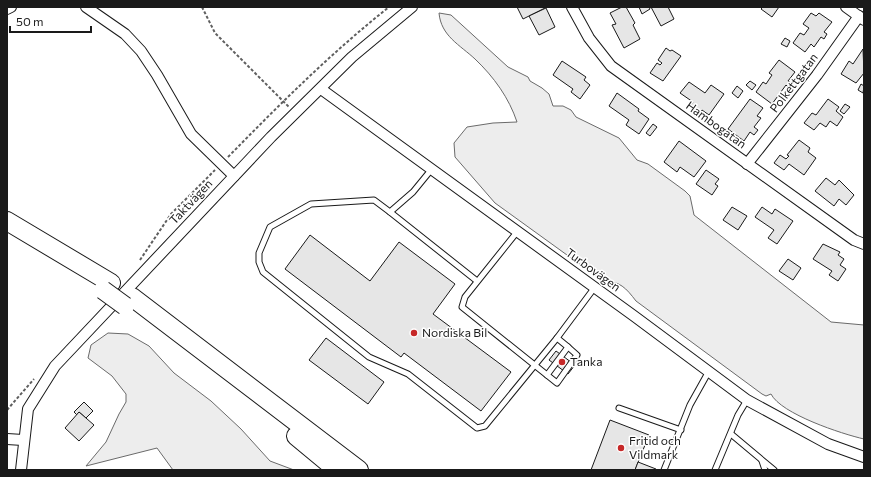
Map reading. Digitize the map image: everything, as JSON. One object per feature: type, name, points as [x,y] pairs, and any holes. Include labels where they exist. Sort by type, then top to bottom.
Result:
[{"type":"highway","points":[[7,221],[129,302],[359,470]]},
{"type":"highway","points":[[7,233],[107,287]]},
{"type":"highway","points":[[129,302],[197,359],[337,470]]},
{"type":"street","points":[[7,9],[11,7]]},
{"type":"street","points":[[86,7],[125,34],[140,51],[157,75],[191,134],[234,176]]},
{"type":"street","name":"Taktvägen","points":[[20,470],[28,409],[55,366],[295,113],[352,57],[412,7]]},
{"type":"street","points":[[846,7],[861,18]]},
{"type":"street","name":"Hambogatan","points":[[576,8],[588,38],[611,66],[854,240],[864,244]]},
{"type":"street","name":"Polkettgatan","points":[[748,164],[861,18]]},
{"type":"street","name":"Turbovägen","points":[[321,89],[747,400],[828,444],[863,457]]},
{"type":"street","points":[[7,439],[24,440]]},
{"type":"lane","points":[[390,212],[413,192],[431,170]]},
{"type":"lane","points":[[477,282],[374,200],[311,204],[270,227],[259,253],[259,262],[263,272],[369,357],[408,374],[477,428],[485,426],[536,365],[595,288]]},
{"type":"lane","points":[[517,232],[465,297],[462,307],[557,383],[577,355],[557,338]]},
{"type":"lane","points":[[547,375],[568,347]]},
{"type":"lane","points":[[664,470],[690,405],[709,371]]},
{"type":"lane","points":[[716,470],[738,415],[747,400]]},
{"type":"lane","points":[[619,408],[681,430]]},
{"type":"lane","points":[[731,434],[774,470]]},
{"type":"lane","points":[[761,460],[764,470]]},
{"type":"path","points":[[202,7],[215,33],[295,113]]},
{"type":"path","points":[[138,264],[172,214],[283,101],[349,40],[389,7]]},
{"type":"path","points":[[7,410],[36,377]]},
{"type":"shaded area","points":[[439,13],[451,15],[508,67],[528,77],[530,81],[542,88],[549,94],[553,106],[563,106],[571,110],[576,117],[619,138],[637,160],[648,164],[690,196],[694,215],[831,322],[864,325],[864,439],[842,433],[799,416],[787,409],[771,394],[766,396],[762,394],[636,301],[622,286],[614,282],[603,281],[495,203],[455,157],[454,143],[467,127],[493,123],[517,122],[510,105],[495,81],[475,59],[447,34],[443,28]]},
{"type":"shaded area","points":[[108,333],[128,334],[149,346],[174,373],[211,401],[241,429],[270,461],[294,470],[173,470],[157,448],[86,466],[106,442],[126,402],[126,394],[112,376],[88,358],[91,345]]},
{"type":"building","points":[[517,7],[547,7],[523,19]]},
{"type":"building","points":[[622,7],[626,7],[635,23],[633,25],[640,39],[624,48],[612,25],[616,24],[610,13]]},
{"type":"building","points":[[639,7],[649,7],[650,9],[642,14]]},
{"type":"building","points":[[651,7],[668,7],[674,19],[661,26]]},
{"type":"building","points":[[763,7],[779,7],[772,17],[761,9]]},
{"type":"building","points":[[546,8],[555,27],[539,35],[529,16]]},
{"type":"building","points":[[811,13],[816,16],[819,13],[832,22],[824,32],[827,34],[824,39],[821,37],[814,47],[811,44],[805,52],[793,43],[800,33],[804,35],[809,28],[803,24]]},
{"type":"building","points":[[785,38],[790,41],[787,47],[781,44]]},
{"type":"building","points":[[666,48],[681,56],[663,81],[650,73],[657,63],[660,65],[662,63],[658,60]]},
{"type":"building","points":[[863,49],[864,73],[856,83],[841,74],[849,61],[853,64]]},
{"type":"building","points":[[779,60],[795,72],[788,81],[791,83],[788,87],[786,85],[772,104],[756,92],[763,82],[766,84],[772,75],[769,73]]},
{"type":"building","points":[[562,61],[586,77],[584,80],[590,85],[580,99],[571,92],[573,89],[553,75]]},
{"type":"building","points":[[750,81],[756,85],[752,90],[746,85]]},
{"type":"building","points":[[689,82],[705,93],[711,85],[724,94],[709,115],[702,110],[700,113],[690,106],[693,102],[680,93]]},
{"type":"building","points":[[861,84],[864,86],[863,93],[858,90]]},
{"type":"building","points":[[737,86],[743,91],[738,98],[732,93]]},
{"type":"building","points":[[617,93],[639,109],[638,111],[649,119],[639,134],[626,125],[629,120],[609,106]]},
{"type":"building","points":[[750,99],[763,108],[757,116],[761,118],[754,127],[758,130],[754,135],[750,132],[744,141],[728,129]]},
{"type":"building","points":[[828,99],[839,107],[836,111],[843,117],[837,126],[830,121],[826,127],[820,123],[814,130],[804,123],[812,113],[816,115]]},
{"type":"building","points":[[845,104],[850,107],[844,114],[840,111]]},
{"type":"building","points":[[653,124],[657,127],[650,136],[646,133]]},
{"type":"building","points":[[799,140],[810,148],[808,152],[816,158],[804,175],[789,164],[784,170],[774,163],[780,155],[786,159],[789,156],[787,155]]},
{"type":"building","points":[[679,141],[706,161],[694,177],[680,167],[677,172],[664,162]]},
{"type":"building","points":[[706,170],[719,179],[715,184],[718,186],[712,195],[696,184]]},
{"type":"building","points":[[826,178],[835,185],[839,180],[854,195],[846,205],[839,199],[834,206],[815,191]]},
{"type":"building","points":[[732,207],[747,216],[738,230],[723,220]]},
{"type":"building","points":[[762,207],[772,214],[775,209],[793,221],[777,244],[768,238],[774,230],[755,217]]},
{"type":"building","name":"Nordiska Bil","points":[[310,235],[370,281],[399,242],[455,284],[433,314],[511,372],[481,411],[404,353],[401,357],[285,269]]},
{"type":"building","points":[[823,244],[840,252],[838,255],[844,259],[840,265],[846,269],[838,281],[829,275],[832,271],[813,259]]},
{"type":"building","points":[[788,259],[801,268],[793,280],[779,271]]},
{"type":"building","points":[[326,338],[384,382],[368,404],[309,360]]},
{"type":"building","name":"Tanka","points":[[556,351],[575,365],[568,374],[549,360]]},
{"type":"building","points":[[84,402],[93,411],[86,418],[79,412],[77,415],[74,412]]},
{"type":"building","points":[[79,412],[94,425],[79,441],[65,428]]},
{"type":"building","name":"Fritid och Vildmark","points":[[610,420],[649,435],[635,470],[591,470]]},
{"type":"building","points":[[638,462],[656,469],[635,470]]},
{"type":"place","name":"Nordiska Bil","points":[[414,333]]},
{"type":"place","name":"Tanka","points":[[562,362]]},
{"type":"place","name":"Fritid och Vildmark","points":[[621,448]]}]
